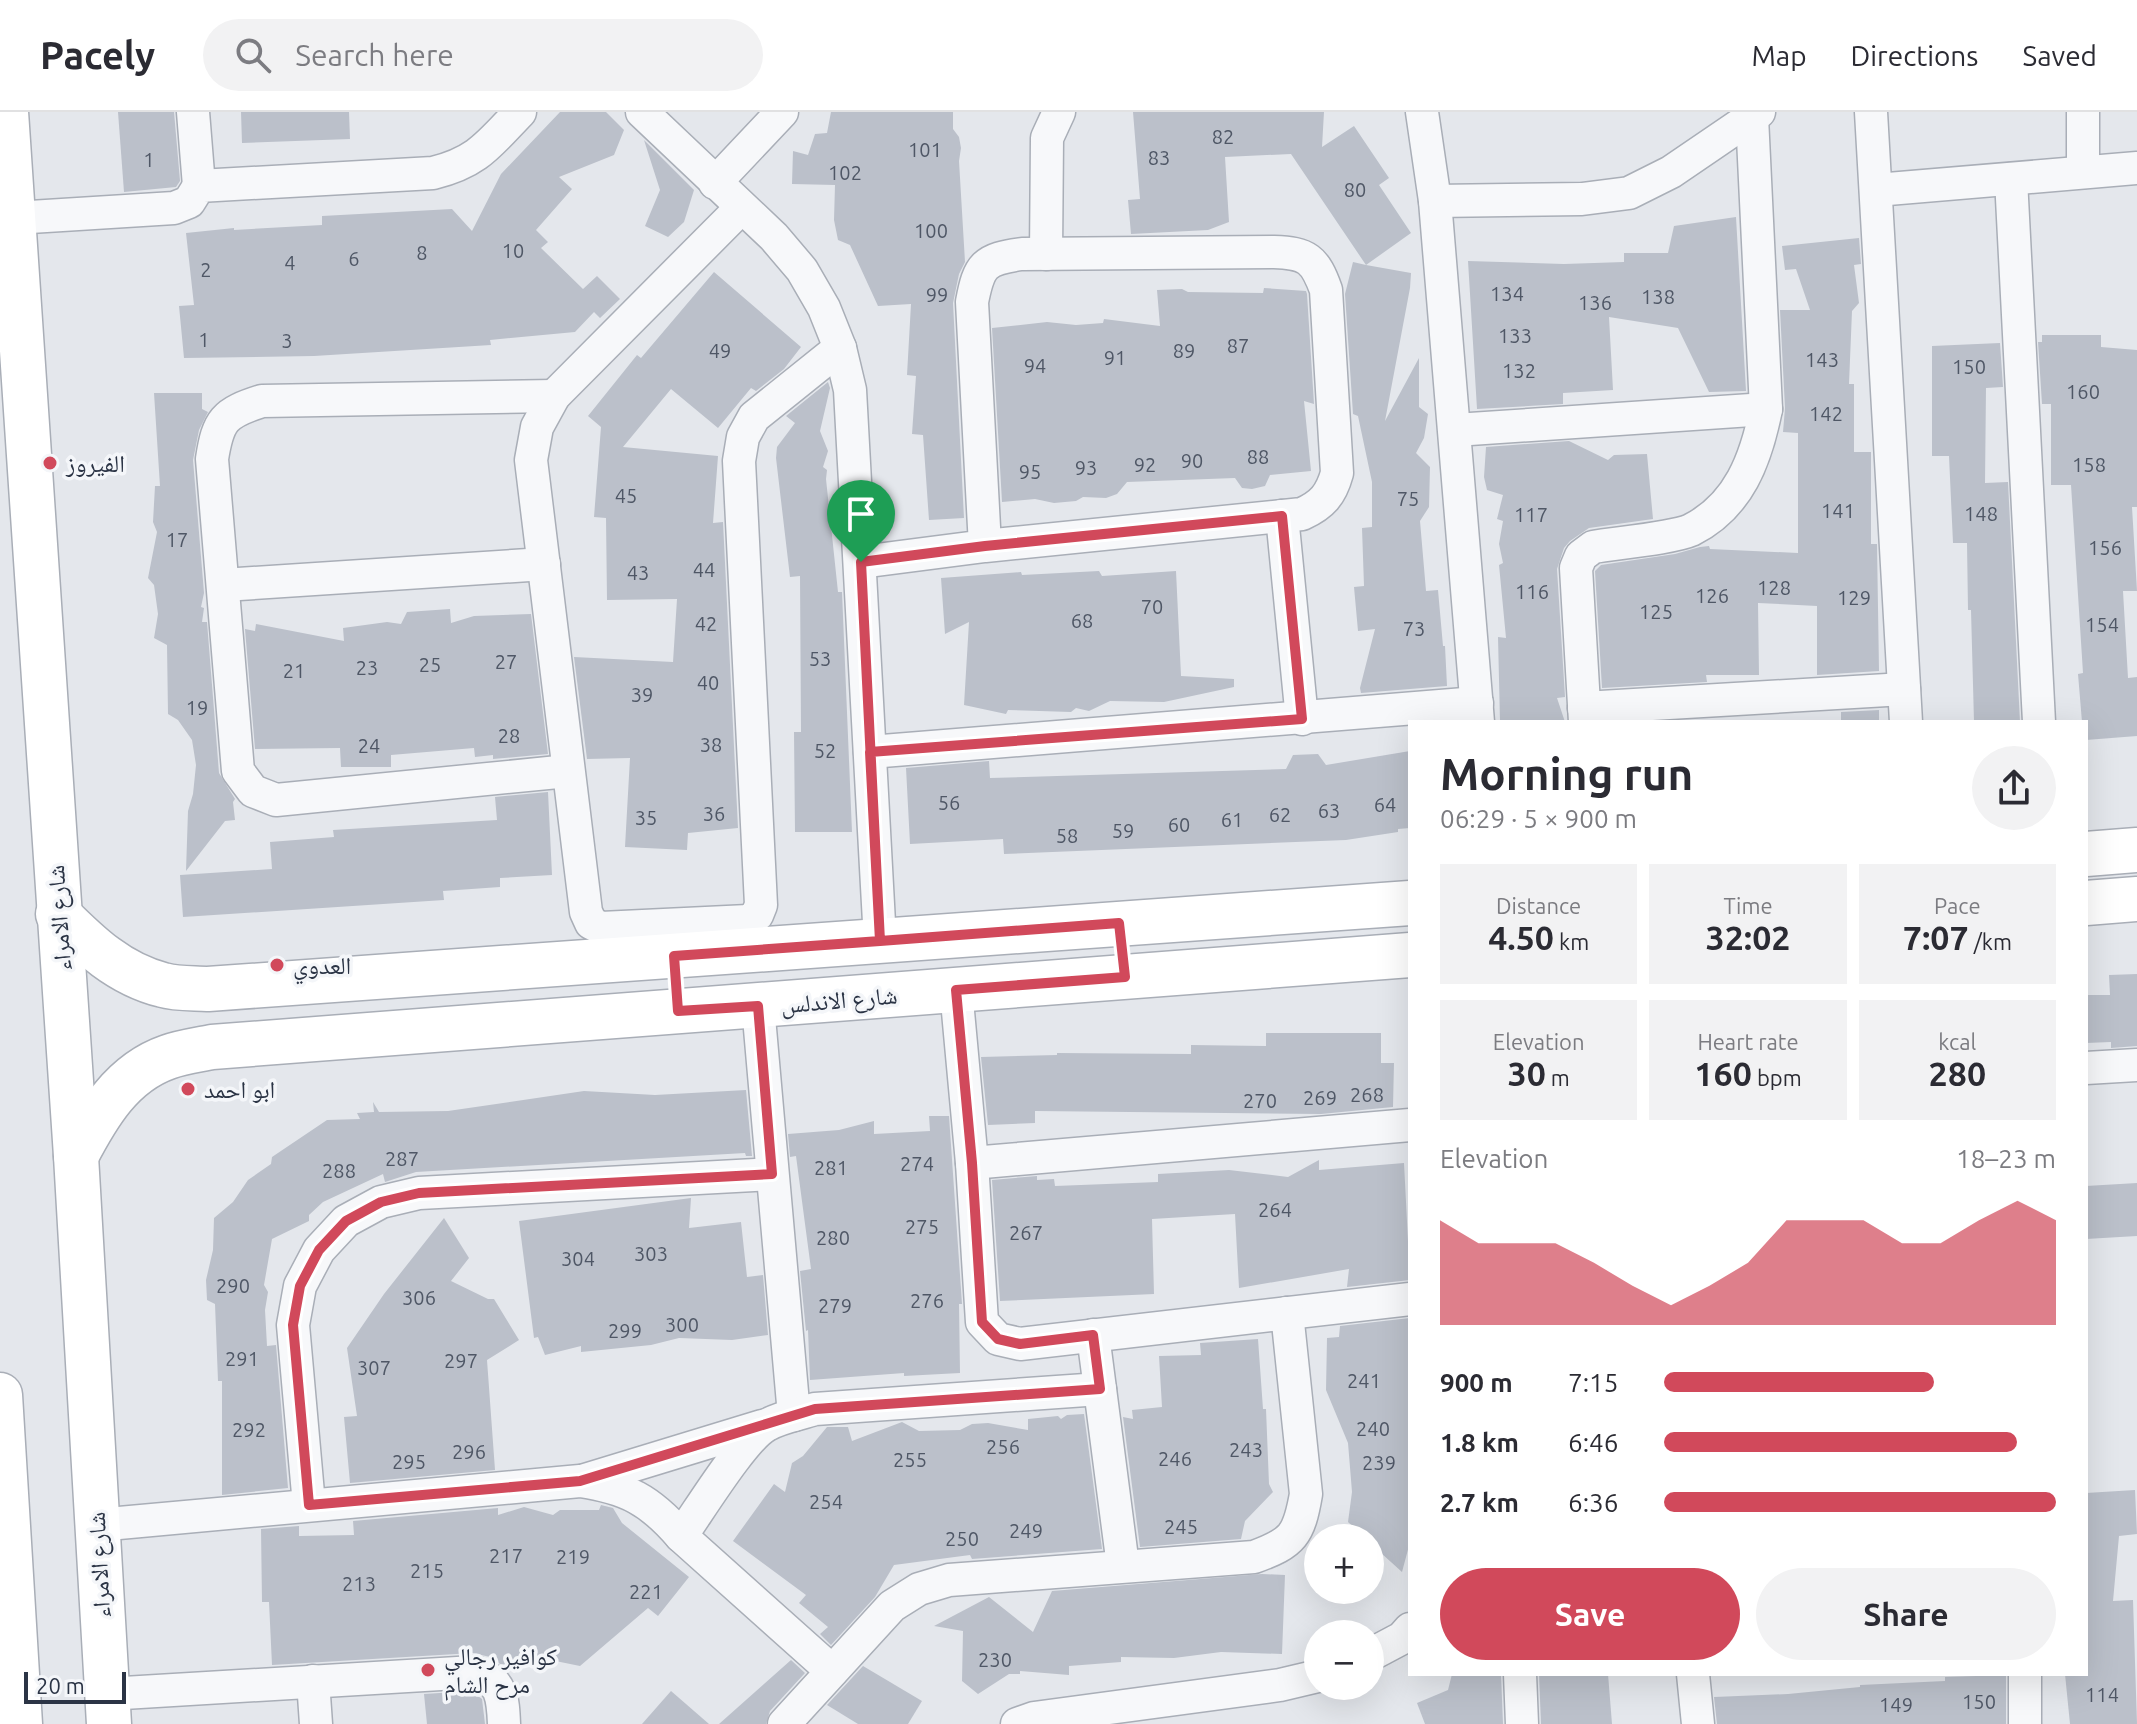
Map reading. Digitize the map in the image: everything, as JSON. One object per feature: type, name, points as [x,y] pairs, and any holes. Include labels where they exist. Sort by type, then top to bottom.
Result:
[{"type":"street","name":"شارع الامراء","points":[[6,112],[76,1156],[108,1709]]},
{"type":"street","points":[[14,218],[174,208],[189,202],[199,186],[193,112]]},
{"type":"street","points":[[199,186],[433,173],[459,167],[480,153],[520,112]]},
{"type":"street","points":[[642,112],[774,237],[802,270],[824,308],[840,348],[850,390],[880,941]]},
{"type":"street","points":[[715,183],[782,112]]},
{"type":"street","points":[[1046,254],[1047,138],[1059,112]]},
{"type":"street","points":[[870,752],[1302,719],[1478,712],[1435,201],[1422,112]]},
{"type":"street","points":[[1871,112],[1906,720]]},
{"type":"street","points":[[2083,112],[2083,172]]},
{"type":"street","points":[[1435,201],[1582,199],[1629,193],[1671,172],[1756,115]]},
{"type":"street","points":[[1756,115],[1766,409],[1755,455],[1745,478],[1725,507],[1689,531],[1593,547],[1581,556],[1576,568],[1585,715],[1904,689]]},
{"type":"street","points":[[1876,190],[2137,168]]},
{"type":"street","points":[[2011,179],[2039,720]]},
{"type":"street","points":[[741,208],[554,396],[537,427],[531,460],[586,912],[591,923],[601,928],[748,921],[757,915],[761,905],[739,461],[743,437],[754,417],[840,348]]},
{"type":"street","points":[[861,562],[985,546],[1302,514],[1319,506],[1332,491],[1337,473],[1326,290],[1318,267],[1298,253],[1286,252],[1046,254],[996,258],[977,276],[972,302],[985,546]]},
{"type":"street","points":[[554,396],[262,401],[235,410],[216,431],[212,459],[238,771],[253,791],[276,800],[568,771]]},
{"type":"street","points":[[1455,430],[1766,409]]},
{"type":"street","points":[[1282,516],[1302,719]]},
{"type":"street","points":[[223,585],[544,564]]},
{"type":"street","points":[[2088,854],[2137,850]]},
{"type":"street","points":[[2088,903],[2137,899]]},
{"type":"street","points":[[58,914],[91,946],[124,971],[165,986],[208,989],[1408,903]]},
{"type":"street","points":[[1119,923],[1125,977]]},
{"type":"street","name":"شارع الاندلس","points":[[76,1156],[98,1113],[128,1079],[167,1057],[212,1047],[1408,955]]},
{"type":"street","points":[[674,956],[678,1011]]},
{"type":"street","points":[[208,989],[201,1003],[199,1019],[203,1034],[212,1047]]},
{"type":"street","points":[[956,990],[972,1163],[982,1322],[998,1339],[1020,1344],[1408,1299]]},
{"type":"street","points":[[758,1006],[772,1174],[780,1420]]},
{"type":"street","points":[[2088,1068],[2137,1065]]},
{"type":"street","points":[[972,1163],[1408,1125]]},
{"type":"street","points":[[309,1505],[293,1325],[300,1286],[306,1274],[319,1250],[346,1221],[381,1202],[419,1193],[772,1174]]},
{"type":"street","points":[[784,1724],[892,1606],[919,1589],[949,1580],[1254,1557],[1282,1547],[1301,1524],[1306,1494],[1287,1313]]},
{"type":"street","points":[[1093,1335],[1123,1566]]},
{"type":"street","points":[[97,1525],[580,1481],[815,1409],[1100,1389]]},
{"type":"street","points":[[0,1395],[20,1724]]},
{"type":"street","points":[[681,1536],[748,1442],[780,1420]]},
{"type":"street","points":[[580,1481],[609,1485],[637,1496],[662,1514],[681,1536],[832,1671]]},
{"type":"street","points":[[1384,1648],[1408,1631]]},
{"type":"street","points":[[108,1709],[313,1681],[474,1672],[484,1675],[499,1687],[504,1724]]},
{"type":"street","points":[[1520,1676],[1522,1724]]},
{"type":"street","points":[[1693,1676],[1698,1724]]},
{"type":"street","points":[[2025,1676],[2025,1724]]},
{"type":"street","points":[[1017,1724],[1034,1718],[1304,1679]]},
{"type":"street","points":[[313,1681],[316,1724]]},
{"type":"building","points":[[118,112],[174,112],[180,181],[176,187],[124,192]]},
{"type":"building","points":[[241,112],[349,112],[350,139],[242,143]]},
{"type":"building","points":[[560,112],[606,112],[624,130],[614,155],[559,177],[572,189],[536,230],[548,242],[541,248],[583,289],[597,276],[620,299],[600,318],[594,312],[575,332],[490,340],[491,345],[314,356],[184,358],[179,306],[194,305],[186,233],[322,225],[322,216],[452,209],[472,231],[501,174]]},
{"type":"building","points":[[831,112],[953,112],[953,129],[959,137],[961,148],[959,161],[965,262],[953,303],[964,518],[929,520],[923,435],[912,434],[916,376],[907,375],[911,304],[878,306],[850,245],[838,240],[834,220],[835,185],[792,184],[793,151],[808,155],[815,134],[827,133]]},
{"type":"building","points":[[1133,112],[1324,112],[1322,147],[1354,126],[1389,178],[1379,185],[1411,233],[1366,265],[1291,154],[1225,157],[1229,222],[1208,230],[1131,234],[1128,200],[1140,199]]},
{"type":"building","points":[[644,140],[694,190],[684,222],[668,237],[645,226],[660,190]]},
{"type":"building","points":[[1736,217],[1746,391],[1709,392],[1678,328],[1609,317],[1613,390],[1563,393],[1563,404],[1477,409],[1468,261],[1624,262],[1624,253],[1668,253],[1674,226]]},
{"type":"building","points":[[1859,238],[1861,264],[1854,265],[1859,303],[1852,311],[1849,384],[1854,384],[1854,452],[1871,452],[1871,544],[1877,544],[1879,671],[1817,675],[1817,606],[1758,603],[1759,675],[1706,675],[1707,682],[1602,688],[1595,571],[1601,565],[1709,546],[1710,549],[1798,553],[1798,433],[1783,432],[1785,408],[1780,310],[1810,310],[1796,269],[1785,270],[1782,246]]},
{"type":"building","points":[[1353,262],[1411,273],[1385,421],[1419,358],[1419,407],[1428,414],[1424,438],[1416,453],[1430,467],[1429,507],[1420,521],[1426,591],[1438,590],[1447,686],[1361,693],[1375,629],[1358,631],[1354,587],[1364,586],[1362,528],[1372,527],[1372,482],[1358,416],[1353,414],[1345,294]]},
{"type":"building","points":[[714,272],[801,347],[784,369],[756,391],[751,388],[718,428],[671,389],[623,447],[718,456],[713,523],[723,522],[738,828],[688,833],[687,850],[625,847],[630,758],[587,759],[574,657],[673,662],[677,599],[607,600],[606,518],[594,517],[601,427],[588,416],[637,355],[641,358]]},
{"type":"building","points":[[1264,288],[1306,291],[1307,294],[1314,404],[1304,401],[1311,471],[1270,475],[1265,486],[1252,489],[1242,488],[1235,478],[1127,482],[1117,494],[1106,498],[1083,497],[1076,501],[1054,503],[1035,499],[1002,502],[992,328],[1047,322],[1076,325],[1103,323],[1104,319],[1160,326],[1157,290],[1263,293]]},
{"type":"building","points":[[2042,335],[2101,335],[2101,347],[2137,350],[2137,507],[2132,507],[2137,591],[2123,591],[2128,678],[2137,677],[2137,736],[2088,740],[2088,720],[2082,720],[2078,674],[2083,673],[2071,485],[2051,485],[2051,404],[2042,404],[2038,342],[2042,342]]},
{"type":"building","points":[[2000,343],[2003,387],[1986,388],[1985,483],[2008,482],[2020,720],[1974,720],[1967,543],[1953,543],[1949,456],[1932,456],[1932,346]]},
{"type":"building","points":[[828,382],[830,388],[820,431],[828,451],[823,467],[827,470],[838,592],[842,592],[852,832],[795,832],[794,732],[801,732],[800,576],[790,577],[776,458],[777,447],[795,423],[786,416]]},
{"type":"building","points":[[154,393],[202,393],[202,409],[208,412],[199,430],[193,460],[204,593],[202,622],[207,622],[219,773],[235,799],[235,820],[225,821],[186,871],[188,811],[196,765],[192,740],[178,720],[168,714],[167,645],[154,638],[158,614],[154,585],[148,578],[157,532],[153,522],[155,486],[160,486]]},
{"type":"building","points":[[1569,441],[1608,460],[1614,455],[1647,454],[1653,519],[1589,528],[1564,548],[1557,569],[1565,697],[1557,698],[1564,720],[1500,720],[1498,637],[1506,638],[1499,565],[1503,563],[1499,544],[1503,521],[1497,519],[1503,495],[1487,490],[1484,477],[1486,447]]},
{"type":"building","points":[[1099,571],[1102,576],[1176,571],[1181,676],[1234,679],[1234,687],[1164,702],[1110,701],[1089,711],[1076,708],[1071,712],[1008,710],[1006,714],[964,705],[969,622],[945,634],[941,578],[1021,572],[1022,575]]},
{"type":"building","points":[[450,609],[451,623],[474,616],[531,614],[548,754],[493,759],[493,755],[475,757],[474,748],[391,755],[391,767],[341,767],[340,748],[255,749],[245,629],[255,631],[256,624],[344,641],[343,628],[387,622],[401,624],[407,612]]},
{"type":"building","points":[[1879,710],[1879,720],[1841,720],[1841,712]]},
{"type":"building","points":[[1408,751],[1408,828],[1346,840],[1004,854],[1003,839],[910,844],[906,768],[989,761],[990,778],[1286,769],[1293,755],[1318,754],[1326,765]]},
{"type":"building","points":[[548,792],[552,875],[500,878],[500,887],[443,891],[444,900],[183,917],[180,875],[272,869],[270,842],[334,837],[333,830],[497,820],[495,797]]},
{"type":"building","points":[[2137,974],[2137,1046],[2111,1048],[2111,1042],[2088,1043],[2088,995],[2110,995],[2109,975]]},
{"type":"building","points":[[1266,1033],[1381,1033],[1381,1063],[1394,1063],[1393,1107],[1321,1114],[1035,1111],[1035,1123],[988,1125],[981,1057],[1057,1053],[1191,1054],[1191,1045],[1266,1046]]},
{"type":"building","points":[[746,1090],[752,1156],[745,1153],[416,1172],[385,1182],[383,1174],[323,1202],[309,1215],[309,1221],[272,1239],[264,1285],[268,1292],[265,1310],[267,1346],[276,1345],[288,1488],[222,1495],[222,1381],[218,1381],[215,1304],[207,1300],[206,1280],[213,1250],[214,1218],[233,1202],[248,1180],[271,1164],[272,1157],[327,1120],[360,1119],[357,1113],[374,1112],[373,1102],[379,1112],[448,1111],[584,1091],[655,1095]]},
{"type":"building","points":[[929,1116],[949,1116],[962,1304],[959,1304],[960,1373],[904,1376],[904,1373],[810,1380],[808,1330],[800,1271],[811,1269],[796,1156],[790,1157],[788,1134],[839,1130],[874,1121],[874,1134],[930,1131]]},
{"type":"building","points":[[1319,1160],[1319,1170],[1404,1163],[1408,1280],[1347,1287],[1349,1269],[1239,1288],[1235,1214],[1152,1219],[1154,1294],[1000,1301],[992,1180],[1037,1176],[1037,1180],[1054,1179],[1055,1186],[1158,1182],[1158,1174],[1229,1170],[1288,1177]]},
{"type":"building","points":[[2137,1183],[2137,1236],[2088,1239],[2088,1186]]},
{"type":"building","points":[[691,1198],[689,1228],[741,1222],[747,1277],[763,1275],[768,1335],[732,1340],[679,1338],[651,1345],[581,1352],[581,1346],[545,1355],[538,1337],[534,1338],[519,1221]]},
{"type":"building","points":[[444,1218],[469,1258],[451,1281],[494,1299],[519,1340],[487,1360],[495,1470],[350,1483],[344,1417],[357,1416],[347,1348],[384,1294]]},
{"type":"building","points":[[1408,1318],[1408,1550],[1402,1572],[1384,1556],[1384,1524],[1348,1522],[1352,1492],[1348,1443],[1326,1390],[1327,1338],[1339,1337],[1340,1326]]},
{"type":"building","points":[[1258,1339],[1263,1409],[1266,1409],[1269,1484],[1273,1492],[1245,1521],[1241,1539],[1140,1547],[1123,1417],[1133,1419],[1132,1410],[1162,1407],[1159,1356],[1201,1355],[1200,1343]]},
{"type":"building","points":[[1084,1414],[1102,1549],[972,1559],[970,1555],[894,1565],[875,1597],[831,1645],[820,1634],[828,1627],[799,1603],[806,1595],[733,1541],[774,1484],[785,1492],[792,1463],[803,1456],[827,1427],[848,1427],[852,1441],[902,1422],[919,1431],[960,1430],[972,1424],[988,1423],[1028,1430],[1028,1419],[1058,1416],[1061,1419],[1067,1415]]},
{"type":"building","points":[[2135,1490],[2137,1534],[2119,1536],[2113,1601],[2133,1600],[2137,1724],[2070,1724],[2065,1676],[2088,1676],[2088,1493]]},
{"type":"building","points":[[601,1505],[613,1508],[622,1523],[689,1577],[658,1616],[648,1608],[580,1666],[531,1656],[506,1668],[490,1657],[473,1653],[272,1665],[269,1602],[262,1602],[261,1529],[299,1526],[299,1536],[354,1535],[353,1521],[498,1508],[498,1515],[524,1507],[553,1515],[560,1510],[599,1510]]},
{"type":"building","points":[[1262,1574],[1285,1575],[1282,1654],[1221,1652],[1174,1658],[1121,1657],[1121,1662],[1069,1666],[1069,1675],[1020,1671],[1020,1674],[1009,1674],[978,1694],[962,1681],[963,1631],[934,1626],[989,1597],[1033,1632],[1052,1591]]},
{"type":"building","points":[[791,1660],[805,1673],[770,1711],[766,1724],[719,1724]]},
{"type":"building","points":[[863,1666],[922,1701],[908,1724],[858,1724],[827,1705]]},
{"type":"building","points":[[1452,1676],[1501,1676],[1503,1724],[1425,1724],[1417,1703],[1448,1690]]},
{"type":"building","points":[[1539,1676],[1608,1676],[1612,1724],[1541,1724]]},
{"type":"building","points":[[2006,1676],[2006,1724],[1717,1724],[1714,1697],[1945,1681],[1945,1677]]},
{"type":"building","points":[[471,1691],[482,1699],[485,1724],[427,1724],[424,1694]]},
{"type":"building","points":[[671,1691],[709,1724],[642,1724]]},
{"type":"place","name":"الفيروز","points":[[50,463]]},
{"type":"place","name":"العدوي","points":[[277,965]]},
{"type":"place","name":"ابو احمد","points":[[188,1089]]},
{"type":"place","name":"كوافير رجالي مرح الشام","points":[[428,1670]]},
{"type":"route","points":[[861,562],[870,752],[875,846],[880,941],[674,956],[678,1011],[758,1006],[772,1174],[419,1193],[381,1202],[346,1221],[319,1250],[300,1286],[293,1325],[309,1505],[580,1481],[815,1409],[1100,1389],[1093,1335],[1020,1344],[998,1339],[982,1322],[972,1163],[956,990],[1125,977],[1119,923],[880,941],[870,752],[1302,719],[1282,516],[985,546],[861,562]]}]
